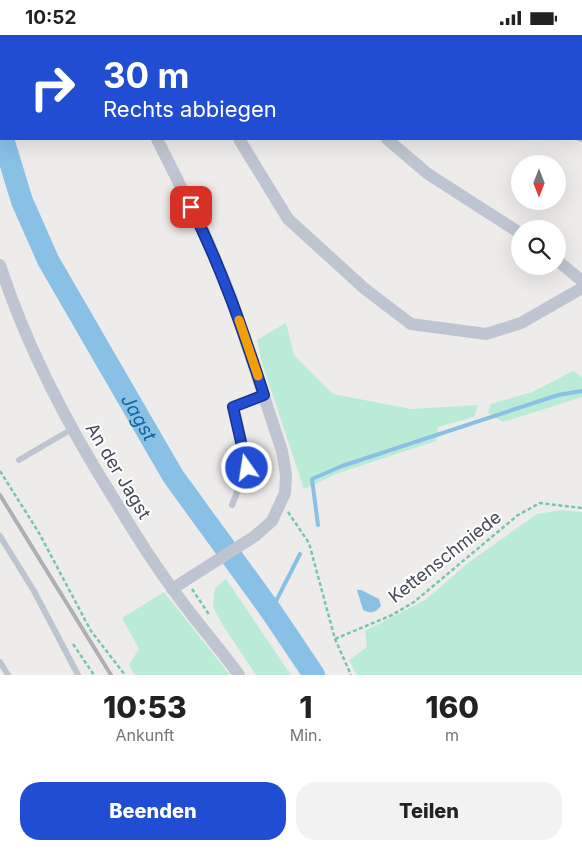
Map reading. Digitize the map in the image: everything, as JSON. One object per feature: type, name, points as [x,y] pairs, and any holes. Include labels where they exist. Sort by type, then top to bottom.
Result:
[{"type":"street","points":[[158,140],[208,241],[232,297],[282,451],[286,475],[285,493],[272,521],[255,536],[172,589]]},
{"type":"street","points":[[240,140],[288,219],[365,289],[411,324],[486,334],[521,323],[582,288]]},
{"type":"street","points":[[388,140],[428,174],[511,227]]},
{"type":"street","name":"An der Jagst","points":[[0,265],[17,313],[45,376],[80,444],[132,529],[172,589],[239,675]]},
{"type":"street","points":[[566,268],[582,281]]},
{"type":"lane","points":[[232,505],[247,468],[233,407],[264,395]]},
{"type":"lane","points":[[19,460],[72,429]]},
{"type":"lane","points":[[0,536],[34,591],[78,675]]},
{"type":"lane","points":[[0,662],[8,675]]},
{"type":"path","points":[[0,471],[39,533],[91,631],[125,675]]},
{"type":"path","name":"Kettenschmiede","points":[[335,639],[392,615],[414,602],[518,515],[540,503],[582,508]]},
{"type":"path","points":[[281,504],[296,521],[309,543],[335,639],[351,675]]},
{"type":"green space","points":[[286,323],[294,355],[333,394],[411,409],[478,405],[474,417],[438,427],[436,441],[336,474],[304,489],[262,363],[257,340]]},
{"type":"green space","points":[[573,371],[582,377],[582,397],[503,422],[488,413],[491,404],[532,392]]},
{"type":"green space","points":[[561,510],[582,512],[582,675],[357,675],[349,660],[367,647],[365,631],[425,600],[468,563],[537,514]]},
{"type":"green space","points":[[226,579],[291,675],[256,675],[213,607],[215,588]]},
{"type":"green space","points":[[164,592],[230,675],[135,675],[129,665],[139,649],[122,618]]},
{"type":"water","points":[[357,590],[361,590],[379,599],[381,606],[373,612],[363,610]]},
{"type":"waterway","name":"Jagst","points":[[3,140],[22,201],[48,260],[173,476],[271,611],[314,675]]},
{"type":"waterway","points":[[318,525],[312,479],[342,466],[558,395],[582,391]]},
{"type":"waterway","points":[[271,611],[300,554]]},
{"type":"railway","points":[[0,495],[111,675]]},
{"type":"slow traffic","points":[[239,320],[258,376]]},
{"type":"route","points":[[191,207],[232,297],[264,395],[233,407],[247,468]]}]
